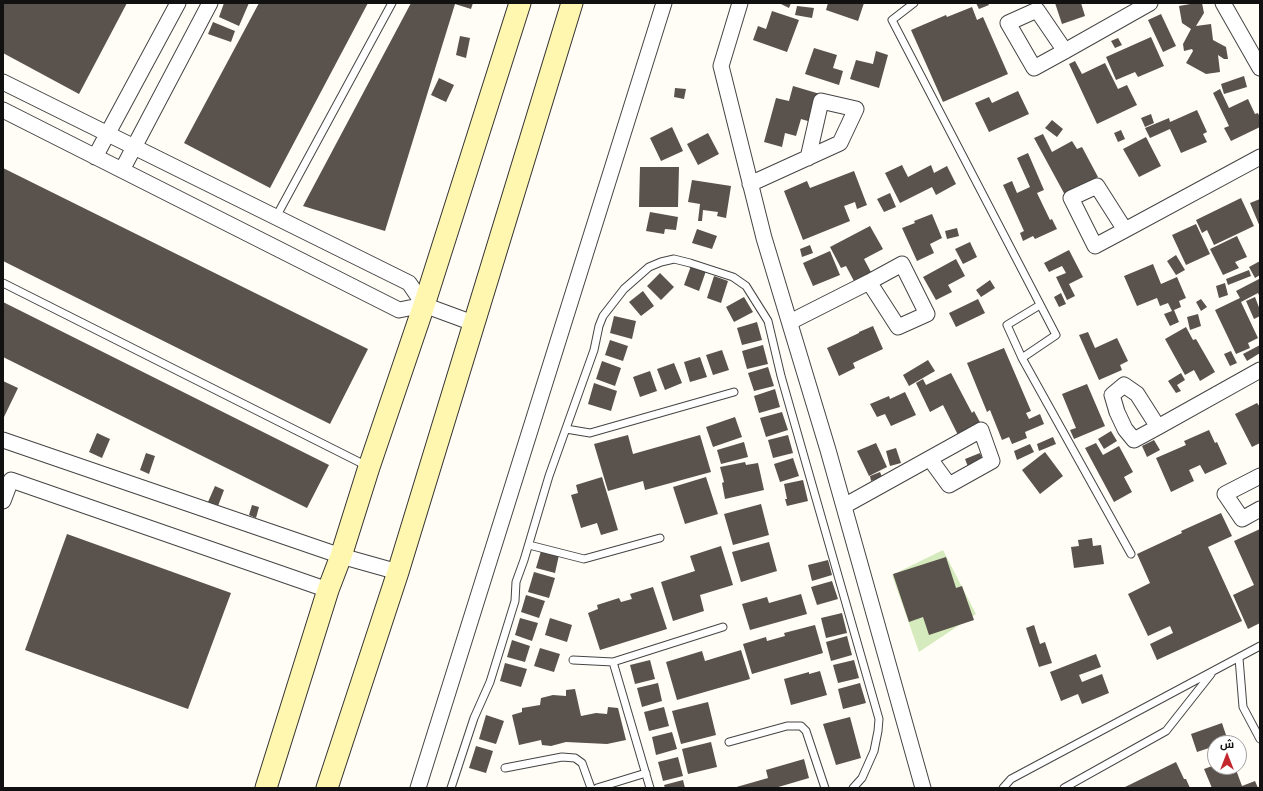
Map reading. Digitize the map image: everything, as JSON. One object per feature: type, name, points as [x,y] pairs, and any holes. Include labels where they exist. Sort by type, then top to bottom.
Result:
[{"type":"main road","points":[[266,788],[328,590],[341,556],[369,467],[424,305],[520,3]]},
{"type":"main road","points":[[327,788],[398,572],[572,3]]},
{"type":"street","points":[[96,156],[178,3]]},
{"type":"street","points":[[122,170],[210,3]]},
{"type":"street","points":[[418,788],[664,3]]},
{"type":"street","points":[[740,3],[721,66],[764,238],[844,506],[923,788]]},
{"type":"street","points":[[1065,51],[1150,3]]},
{"type":"street","points":[[1223,3],[1260,68]]},
{"type":"street","points":[[3,82],[409,284],[424,305]]},
{"type":"street","points":[[3,110],[399,310],[424,305],[473,323]]},
{"type":"street","points":[[750,184],[808,158]]},
{"type":"street","points":[[1125,230],[1260,158]]},
{"type":"street","points":[[790,322],[869,282]]},
{"type":"street","points":[[1158,427],[1260,370]]},
{"type":"street","points":[[3,440],[341,556],[398,572]]},
{"type":"street","points":[[844,506],[930,459]]},
{"type":"street","points":[[1260,476],[1225,494],[1242,519],[1260,509]]},
{"type":"street","points":[[3,501],[7,479],[328,590]]},
{"type":"lane","points":[[276,217],[392,3]]},
{"type":"lane","points":[[914,3],[892,20],[1056,335],[1022,358]]},
{"type":"lane","points":[[451,788],[474,718],[490,682],[515,600],[516,582],[529,545],[549,476],[594,350],[599,326],[603,316],[624,289],[649,267],[674,259],[733,277],[746,286],[768,321],[781,376],[879,719],[874,751],[862,778],[854,788]]},
{"type":"lane","points":[[3,283],[369,467]]},
{"type":"lane","points":[[1040,305],[1008,325],[1022,358],[1131,554]]},
{"type":"lane","points":[[566,429],[590,433],[734,392]]},
{"type":"lane","points":[[529,545],[584,559],[660,538]]},
{"type":"lane","points":[[573,660],[613,662],[724,627]]},
{"type":"lane","points":[[1003,788],[1010,778],[1260,646]]},
{"type":"lane","points":[[1238,658],[1243,707],[1260,739]]},
{"type":"lane","points":[[613,662],[650,788]]},
{"type":"lane","points":[[1064,788],[1166,731],[1213,672]]},
{"type":"lane","points":[[729,742],[787,726],[801,726],[806,731],[825,788]]},
{"type":"lane","points":[[506,768],[562,757],[575,758],[582,763],[591,788]]},
{"type":"lane","points":[[596,788],[646,773]]},
{"type":"green space","points":[[943,550],[976,614],[919,652],[892,575]]},
{"type":"building","points":[[3,3],[127,3],[79,94],[3,53]]},
{"type":"building","points":[[224,3],[249,3],[239,26],[219,17]]},
{"type":"building","points":[[259,3],[368,3],[270,188],[184,143]]},
{"type":"building","points":[[411,3],[473,3],[471,9],[455,4],[385,231],[303,206]]},
{"type":"building","points":[[779,3],[791,3],[789,8]]},
{"type":"building","points":[[828,3],[864,3],[858,21],[826,10]]},
{"type":"building","points":[[976,3],[988,3],[989,5],[979,9]]},
{"type":"building","points":[[1055,3],[1081,3],[1085,16],[1062,24]]},
{"type":"building","points":[[1202,3],[1204,13],[1196,26],[1211,24],[1213,40],[1226,47],[1228,59],[1224,59],[1218,55],[1220,72],[1206,74],[1186,63],[1193,51],[1192,49],[1184,51],[1183,44],[1191,29],[1182,23],[1179,6]]},
{"type":"building","points":[[797,6],[814,8],[812,18],[795,15]]},
{"type":"building","points":[[972,7],[977,20],[983,17],[1008,74],[943,102],[911,30],[946,15],[947,17]]},
{"type":"building","points":[[772,11],[799,20],[787,52],[753,40],[758,26],[766,29]]},
{"type":"building","points":[[1161,14],[1176,46],[1163,52],[1148,20]]},
{"type":"building","points":[[213,22],[235,31],[231,42],[208,34]]},
{"type":"building","points":[[460,36],[470,38],[466,58],[456,55]]},
{"type":"building","points":[[1151,37],[1164,66],[1138,77],[1135,72],[1116,80],[1106,57]]},
{"type":"building","points":[[1118,38],[1122,45],[1115,48],[1111,41]]},
{"type":"building","points":[[814,48],[837,55],[833,68],[843,71],[839,85],[805,74]]},
{"type":"building","points":[[876,51],[888,55],[879,88],[850,79],[856,60],[873,64]]},
{"type":"building","points":[[1075,61],[1082,74],[1105,63],[1118,89],[1127,85],[1137,105],[1097,124],[1069,64]]},
{"type":"building","points":[[1244,76],[1247,87],[1224,94],[1221,84]]},
{"type":"building","points":[[439,78],[454,85],[446,102],[431,95]]},
{"type":"building","points":[[793,86],[820,94],[811,122],[801,119],[796,136],[785,133],[782,147],[764,142],[776,98],[789,101]]},
{"type":"building","points":[[675,88],[686,89],[684,99],[674,97]]},
{"type":"building","points":[[1220,89],[1229,108],[1248,99],[1255,114],[1258,113],[1260,118],[1260,127],[1231,141],[1224,128],[1229,126],[1213,93]]},
{"type":"building","points":[[1018,91],[1029,114],[989,132],[975,103],[989,97],[992,103]]},
{"type":"building","points":[[1197,110],[1207,132],[1203,134],[1207,142],[1181,153],[1170,129],[1150,138],[1145,128],[1169,118],[1170,122]]},
{"type":"building","points":[[1151,114],[1154,123],[1145,127],[1141,118]]},
{"type":"building","points":[[1052,120],[1063,129],[1057,137],[1045,128]]},
{"type":"building","points":[[672,127],[683,151],[661,161],[650,138]]},
{"type":"building","points":[[1121,130],[1125,139],[1118,142],[1114,133]]},
{"type":"building","points":[[708,133],[719,154],[698,165],[687,144]]},
{"type":"building","points":[[1043,134],[1052,152],[1072,141],[1077,149],[1082,147],[1098,177],[1065,195],[1034,138]]},
{"type":"building","points":[[1146,137],[1161,166],[1139,177],[1123,149]]},
{"type":"building","points":[[1028,153],[1044,190],[1037,193],[1050,220],[1052,219],[1057,229],[1035,239],[1033,236],[1023,241],[1020,233],[1024,231],[1003,185],[1012,181],[1017,193],[1030,187],[1017,158]]},
{"type":"building","points":[[902,165],[908,177],[931,165],[934,173],[947,166],[956,184],[936,195],[932,187],[900,203],[885,173]]},
{"type":"building","points":[[640,167],[679,167],[678,207],[639,207]]},
{"type":"building","points":[[3,168],[368,349],[330,424],[3,261]]},
{"type":"building","points":[[854,171],[867,205],[857,209],[855,202],[844,206],[850,221],[803,240],[784,191],[807,181],[810,188]]},
{"type":"building","points":[[692,180],[731,186],[726,218],[717,216],[718,212],[703,210],[702,221],[698,221],[700,204],[688,202]]},
{"type":"building","points":[[890,193],[896,207],[884,212],[877,199]]},
{"type":"building","points":[[1241,198],[1254,226],[1214,245],[1207,230],[1202,233],[1196,220]]},
{"type":"building","points":[[1260,199],[1260,227],[1250,203]]},
{"type":"building","points":[[650,212],[678,217],[676,230],[665,229],[664,234],[646,231]]},
{"type":"building","points":[[932,214],[942,238],[930,244],[934,253],[917,261],[902,228],[915,223],[914,221]]},
{"type":"building","points":[[1196,224],[1210,254],[1186,265],[1172,235]]},
{"type":"building","points":[[870,226],[883,249],[864,259],[872,274],[855,283],[846,266],[841,268],[830,247]]},
{"type":"building","points":[[957,228],[959,236],[947,239],[945,231]]},
{"type":"building","points":[[697,229],[717,236],[712,249],[692,243]]},
{"type":"building","points":[[1237,236],[1247,257],[1235,262],[1239,268],[1223,275],[1210,249]]},
{"type":"building","points":[[970,242],[977,257],[963,264],[955,249]]},
{"type":"building","points":[[810,245],[813,253],[802,257],[800,249]]},
{"type":"building","points":[[1069,250],[1083,277],[1069,284],[1075,296],[1067,300],[1056,277],[1066,273],[1062,266],[1049,272],[1044,263]]},
{"type":"building","points":[[830,251],[840,275],[813,286],[803,263]]},
{"type":"building","points":[[1176,255],[1185,270],[1176,275],[1167,261]]},
{"type":"building","points":[[956,259],[965,276],[948,285],[952,292],[936,300],[923,277]]},
{"type":"building","points":[[1260,261],[1260,275],[1255,278],[1249,267]]},
{"type":"building","points":[[1153,264],[1161,284],[1177,277],[1186,298],[1179,301],[1181,307],[1174,310],[1179,322],[1170,326],[1164,314],[1172,311],[1168,303],[1160,306],[1157,298],[1137,306],[1124,276]]},
{"type":"building","points":[[691,266],[706,271],[699,291],[684,285]]},
{"type":"building","points":[[1249,270],[1251,276],[1228,285],[1226,279]]},
{"type":"building","points":[[660,273],[674,287],[661,300],[647,286]]},
{"type":"building","points":[[714,276],[728,281],[721,303],[707,298]]},
{"type":"building","points":[[1259,279],[1260,298],[1258,293],[1241,302],[1258,338],[1248,343],[1250,348],[1236,354],[1215,310],[1240,298],[1236,291]]},
{"type":"building","points":[[990,280],[995,288],[981,297],[976,290]]},
{"type":"building","points":[[1225,283],[1228,295],[1219,298],[1216,286]]},
{"type":"building","points":[[643,291],[654,306],[641,316],[629,302]]},
{"type":"building","points":[[1061,293],[1066,304],[1059,307],[1054,297]]},
{"type":"building","points":[[744,297],[753,312],[734,322],[726,307]]},
{"type":"building","points":[[1255,297],[1260,310],[1260,316],[1254,319],[1246,301]]},
{"type":"building","points":[[978,299],[985,313],[956,327],[949,313]]},
{"type":"building","points":[[1201,299],[1207,307],[1201,311],[1196,302]]},
{"type":"building","points":[[3,302],[329,465],[307,508],[3,357]]},
{"type":"building","points":[[1198,314],[1201,326],[1190,330],[1187,317]]},
{"type":"building","points":[[614,316],[636,321],[632,339],[610,333]]},
{"type":"building","points":[[757,322],[762,340],[742,345],[737,328]]},
{"type":"building","points":[[873,326],[883,349],[853,363],[855,368],[839,376],[827,348]]},
{"type":"building","points":[[1186,327],[1193,340],[1196,339],[1215,372],[1200,381],[1194,370],[1185,375],[1165,339]]},
{"type":"building","points":[[1088,332],[1095,348],[1117,338],[1128,361],[1120,365],[1122,370],[1099,380],[1079,335]]},
{"type":"building","points":[[610,340],[628,346],[623,361],[605,355]]},
{"type":"building","points":[[763,345],[768,364],[747,369],[742,351]]},
{"type":"building","points":[[1260,345],[1260,353],[1247,361],[1243,354]]},
{"type":"building","points":[[1004,348],[1031,411],[1026,413],[1029,419],[1040,414],[1044,424],[1025,432],[1027,438],[1012,444],[1009,437],[1002,440],[990,410],[987,412],[967,363]]},
{"type":"building","points":[[722,350],[729,370],[713,375],[706,355]]},
{"type":"building","points":[[1231,351],[1237,363],[1230,366],[1224,354]]},
{"type":"building","points":[[700,357],[707,377],[690,382],[684,362]]},
{"type":"building","points":[[928,360],[935,371],[909,386],[903,375]]},
{"type":"building","points":[[602,361],[621,368],[615,386],[596,379]]},
{"type":"building","points":[[674,363],[682,383],[665,390],[657,369]]},
{"type":"building","points":[[768,367],[774,386],[754,391],[748,373]]},
{"type":"building","points":[[650,371],[657,391],[640,397],[633,377]]},
{"type":"building","points":[[951,373],[972,413],[974,411],[981,424],[958,435],[943,405],[930,412],[916,383],[923,379],[926,385]]},
{"type":"building","points":[[1181,373],[1185,380],[1177,385],[1181,391],[1176,393],[1168,381]]},
{"type":"building","points":[[3,381],[18,388],[4,417],[3,417]]},
{"type":"building","points":[[594,383],[617,391],[611,411],[588,404]]},
{"type":"building","points":[[1087,384],[1105,426],[1074,439],[1070,430],[1076,428],[1062,394]]},
{"type":"building","points":[[775,389],[780,407],[759,413],[754,396]]},
{"type":"building","points":[[905,392],[916,415],[891,426],[885,414],[877,417],[870,404],[889,396],[890,399]]},
{"type":"building","points":[[1257,403],[1260,407],[1260,443],[1252,447],[1235,414]]},
{"type":"building","points":[[782,412],[788,430],[766,437],[760,418]]},
{"type":"building","points":[[735,417],[742,437],[713,447],[706,427]]},
{"type":"building","points":[[1209,430],[1215,443],[1217,442],[1227,464],[1205,474],[1200,465],[1189,470],[1194,481],[1171,492],[1156,458],[1186,445],[1184,441]]},
{"type":"building","points":[[1111,431],[1117,441],[1104,449],[1098,439]]},
{"type":"building","points":[[97,433],[110,439],[102,458],[89,452]]},
{"type":"building","points":[[628,435],[633,454],[700,435],[711,472],[645,490],[643,481],[608,491],[594,444]]},
{"type":"building","points":[[788,435],[793,453],[773,458],[768,440]]},
{"type":"building","points":[[1053,437],[1056,444],[1039,451],[1037,444]]},
{"type":"building","points":[[1154,440],[1160,450],[1147,457],[1142,446]]},
{"type":"building","points":[[744,442],[748,457],[721,464],[717,450]]},
{"type":"building","points":[[876,443],[887,467],[869,476],[857,451]]},
{"type":"building","points":[[1096,443],[1103,455],[1119,446],[1133,472],[1124,477],[1132,492],[1114,502],[1085,448]]},
{"type":"building","points":[[1030,444],[1034,452],[1017,460],[1014,451]]},
{"type":"building","points":[[896,448],[901,463],[890,466],[886,451]]},
{"type":"building","points":[[1045,452],[1063,476],[1040,494],[1022,470]]},
{"type":"building","points":[[146,453],[155,456],[149,474],[140,470]]},
{"type":"building","points":[[980,453],[984,463],[969,469],[965,459]]},
{"type":"building","points":[[793,458],[799,476],[780,482],[774,464]]},
{"type":"building","points":[[745,462],[746,465],[758,463],[764,490],[725,499],[722,483],[724,482],[720,467]]},
{"type":"building","points":[[880,472],[882,477],[871,481],[870,476]]},
{"type":"building","points":[[602,477],[618,530],[601,535],[597,523],[581,528],[571,495],[578,493],[576,485]]},
{"type":"building","points":[[706,477],[718,514],[685,524],[673,487]]},
{"type":"building","points":[[803,480],[808,501],[787,506],[784,484]]},
{"type":"building","points":[[215,486],[224,490],[218,506],[208,502]]},
{"type":"building","points":[[761,504],[769,535],[733,545],[724,514]]},
{"type":"building","points":[[252,505],[259,507],[256,518],[249,515]]},
{"type":"building","points":[[1221,513],[1232,536],[1208,547],[1242,621],[1157,660],[1150,644],[1173,633],[1170,626],[1148,636],[1128,594],[1150,583],[1137,554],[1182,533],[1181,531]]},
{"type":"building","points":[[1260,529],[1260,623],[1248,629],[1233,595],[1254,585],[1234,541]]},
{"type":"building","points":[[67,534],[231,593],[188,709],[25,650]]},
{"type":"building","points":[[1092,538],[1093,546],[1101,545],[1104,564],[1074,568],[1071,547],[1079,546],[1078,540]]},
{"type":"building","points":[[769,542],[777,571],[741,582],[732,552]]},
{"type":"building","points":[[721,546],[733,585],[700,595],[704,611],[673,621],[661,582],[695,571],[690,556]]},
{"type":"building","points":[[541,551],[559,555],[555,573],[536,568]]},
{"type":"building","points":[[946,557],[956,588],[962,586],[974,620],[929,635],[923,617],[909,622],[893,574]]},
{"type":"building","points":[[828,560],[832,575],[812,581],[808,565]]},
{"type":"building","points":[[534,572],[555,578],[549,598],[528,592]]},
{"type":"building","points":[[832,581],[838,599],[817,605],[811,587]]},
{"type":"building","points":[[653,587],[667,629],[600,650],[588,613],[598,609],[597,605],[619,598],[621,602],[632,599],[630,594]]},
{"type":"building","points":[[801,594],[807,614],[750,630],[742,604],[767,597],[769,603]]},
{"type":"building","points":[[526,595],[545,601],[539,618],[521,612]]},
{"type":"building","points":[[842,613],[847,633],[826,638],[821,618]]},
{"type":"building","points":[[520,618],[538,623],[532,641],[515,635]]},
{"type":"building","points":[[550,618],[572,625],[567,642],[545,635]]},
{"type":"building","points":[[815,625],[823,653],[752,674],[743,644],[766,637],[767,641],[785,636],[784,633]]},
{"type":"building","points":[[1034,625],[1040,644],[1045,642],[1052,663],[1039,667],[1026,628]]},
{"type":"building","points":[[847,636],[852,655],[831,661],[826,642]]},
{"type":"building","points":[[512,640],[530,646],[525,662],[507,657]]},
{"type":"building","points":[[540,648],[560,654],[554,672],[534,666]]},
{"type":"building","points":[[741,650],[750,679],[677,700],[666,662],[702,651],[705,661]]},
{"type":"building","points":[[1096,654],[1101,667],[1079,675],[1082,682],[1102,674],[1109,693],[1082,704],[1078,694],[1061,701],[1050,672]]},
{"type":"building","points":[[650,660],[655,679],[635,684],[630,665]]},
{"type":"building","points":[[854,660],[859,678],[838,683],[833,665]]},
{"type":"building","points":[[505,663],[527,669],[521,687],[500,681]]},
{"type":"building","points":[[820,671],[827,695],[791,705],[784,679],[809,672],[809,674]]},
{"type":"building","points":[[658,683],[662,701],[642,707],[637,688]]},
{"type":"building","points":[[860,683],[866,703],[843,709],[838,689]]},
{"type":"building","points":[[575,689],[581,716],[596,713],[607,714],[608,707],[618,708],[626,740],[607,744],[566,742],[551,746],[542,745],[541,740],[519,745],[512,715],[522,712],[522,708],[540,705],[541,698],[553,695],[566,696],[566,690]]},
{"type":"building","points":[[708,702],[716,735],[681,744],[672,711]]},
{"type":"building","points":[[664,707],[669,726],[649,731],[644,712]]},
{"type":"building","points":[[486,715],[504,721],[496,744],[479,739]]},
{"type":"building","points":[[850,717],[861,758],[836,765],[823,724]]},
{"type":"building","points":[[1222,723],[1226,735],[1207,735],[1207,749],[1197,752],[1191,734]]},
{"type":"building","points":[[672,732],[677,749],[656,755],[652,737]]},
{"type":"building","points":[[711,742],[717,767],[688,774],[682,749]]},
{"type":"building","points":[[476,746],[493,751],[486,773],[469,768]]},
{"type":"building","points":[[678,757],[683,776],[663,781],[658,762]]},
{"type":"building","points":[[804,759],[809,778],[775,788],[733,788],[768,778],[766,770]]},
{"type":"building","points":[[1176,762],[1190,788],[1123,788]]},
{"type":"building","points":[[1207,768],[1207,775],[1238,775],[1242,786],[1255,781],[1258,788],[1212,788],[1204,769]]},
{"type":"building","points":[[683,780],[685,788],[665,788],[664,785]]}]
